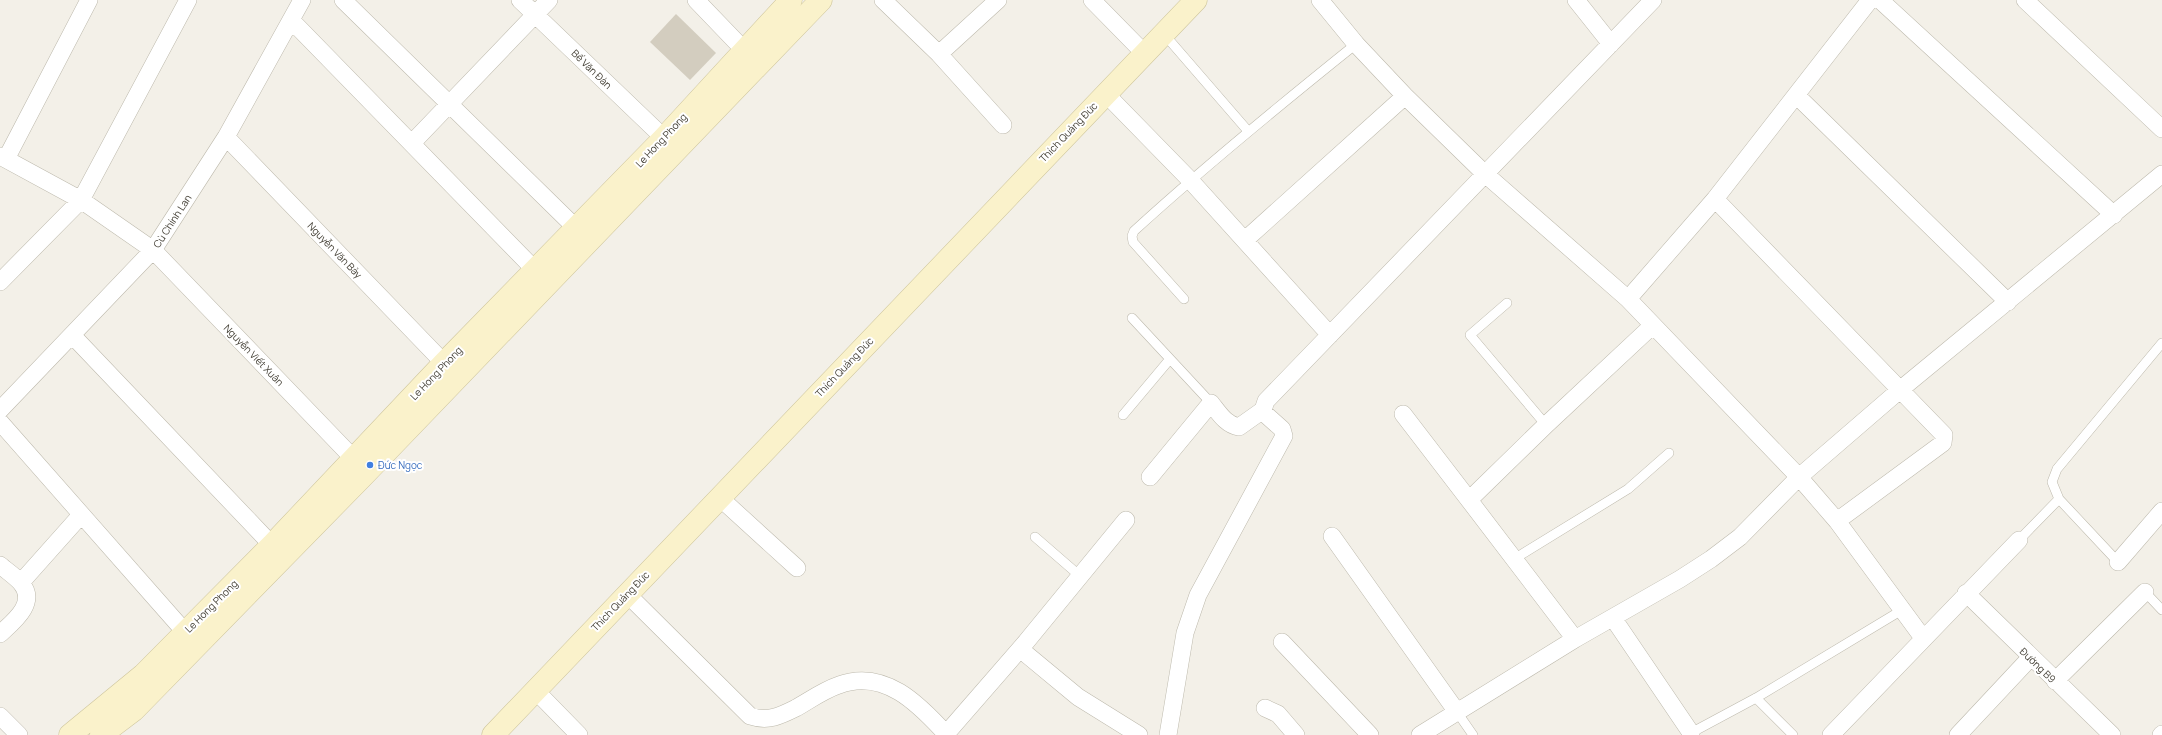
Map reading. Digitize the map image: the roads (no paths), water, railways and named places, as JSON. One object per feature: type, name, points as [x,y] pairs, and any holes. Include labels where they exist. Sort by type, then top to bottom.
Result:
[{"type":"main road","name":"Le Hong Phong","points":[[70,735],[143,675],[169,661],[364,475],[670,144],[744,50],[791,0]]},
{"type":"main road","name":"Le Hong Phong","points":[[101,735],[134,710],[169,661],[185,632],[272,545],[444,363],[576,228],[670,144],[821,0]]},
{"type":"main road","name":"Thích Quảng Đức","points":[[493,735],[1105,93],[1196,0]]},
{"type":"street","points":[[3,157],[89,0]]},
{"type":"street","points":[[0,282],[81,200],[188,0]]},
{"type":"street","name":"Cù Chính Lan","points":[[0,410],[153,250],[226,137],[302,0]]},
{"type":"street","points":[[344,0],[576,228]]},
{"type":"street","name":"Bế Văn Đàn","points":[[520,0],[670,144]]},
{"type":"street","points":[[412,143],[549,0]]},
{"type":"street","points":[[696,0],[744,50]]},
{"type":"street","points":[[883,0],[939,54],[1003,125]]},
{"type":"street","points":[[939,54],[998,0]]},
{"type":"street","points":[[1092,0],[1144,53]]},
{"type":"street","points":[[1576,0],[1611,44]]},
{"type":"street","points":[[1150,477],[1211,403],[1223,418],[1234,426],[1239,427],[1263,410],[1266,401],[1484,173],[1653,0]]},
{"type":"street","points":[[1628,299],[1715,199],[1870,0]]},
{"type":"street","points":[[1880,0],[2114,215]]},
{"type":"street","points":[[2025,0],[2162,129]]},
{"type":"street","points":[[1326,2],[1356,44],[1405,96],[1484,173],[1628,299],[1652,326],[1799,478],[1837,521],[1923,638]]},
{"type":"street","points":[[291,20],[536,270]]},
{"type":"street","points":[[1105,93],[1190,180],[1330,335]]},
{"type":"street","points":[[1796,95],[2008,302]]},
{"type":"street","points":[[1245,240],[1405,96]]},
{"type":"street","name":"Nguyễn Văn Bảy","points":[[226,137],[444,363]]},
{"type":"street","name":"Nguyễn Viết Xuân","points":[[3,157],[81,200],[153,250],[354,459]]},
{"type":"street","points":[[1420,735],[1576,639],[1711,559],[1740,537],[1799,478],[1901,389],[2162,174]]},
{"type":"street","points":[[1715,199],[1944,435],[1943,442],[1837,521]]},
{"type":"street","points":[[1469,500],[1546,424],[1652,326]]},
{"type":"street","points":[[72,335],[272,545]]},
{"type":"street","points":[[1168,735],[1190,615],[1198,595],[1284,436],[1282,429],[1264,413],[1263,410]]},
{"type":"street","points":[[1403,414],[1576,639]]},
{"type":"street","points":[[0,422],[185,632]]},
{"type":"street","points":[[719,497],[797,568]]},
{"type":"street","points":[[2118,562],[2162,511]]},
{"type":"street","points":[[22,584],[24,579],[81,515]]},
{"type":"street","points":[[627,594],[750,716],[761,720],[775,718],[838,685],[853,681],[868,680],[884,684],[901,692],[918,705],[946,735],[1020,649],[1126,520]]},
{"type":"street","points":[[1332,536],[1457,712]]},
{"type":"street","points":[[1831,735],[2019,540]]},
{"type":"street","points":[[0,565],[22,584],[26,596],[25,607],[0,634]]},
{"type":"street","points":[[2055,681],[2145,592]]},
{"type":"street","name":"Đường B9","points":[[1966,594],[2112,735]]},
{"type":"street","points":[[1613,618],[1690,734]]},
{"type":"street","points":[[1282,642],[1370,735]]},
{"type":"street","points":[[1020,649],[1078,697],[1139,735]]},
{"type":"street","points":[[1958,735],[2031,657]]},
{"type":"street","points":[[535,690],[579,735]]},
{"type":"street","points":[[1265,708],[1278,714],[1296,735]]},
{"type":"street","points":[[0,716],[19,735]]},
{"type":"lane","points":[[1164,34],[1248,131]]},
{"type":"lane","points":[[1184,299],[1133,242],[1132,236],[1134,231],[1190,180],[1248,131],[1356,44]]},
{"type":"lane","points":[[1507,303],[1470,336],[1546,424]]},
{"type":"lane","points":[[1132,318],[1211,403]]},
{"type":"lane","points":[[2118,562],[2059,499],[2052,482],[2057,469],[2162,343]]},
{"type":"lane","points":[[1123,415],[1170,359]]},
{"type":"lane","points":[[1514,559],[1628,489],[1669,454]]},
{"type":"lane","points":[[2019,540],[2059,499]]},
{"type":"lane","points":[[1035,537],[1080,576]]},
{"type":"lane","points":[[2145,592],[2162,610]]},
{"type":"lane","points":[[1690,734],[1756,698],[1902,610]]},
{"type":"lane","points":[[1756,698],[1793,735]]},
{"type":"lane","points":[[1457,712],[1473,735]]},
{"type":"place","name":"Đức Ngọc","points":[[370,465]]}]
